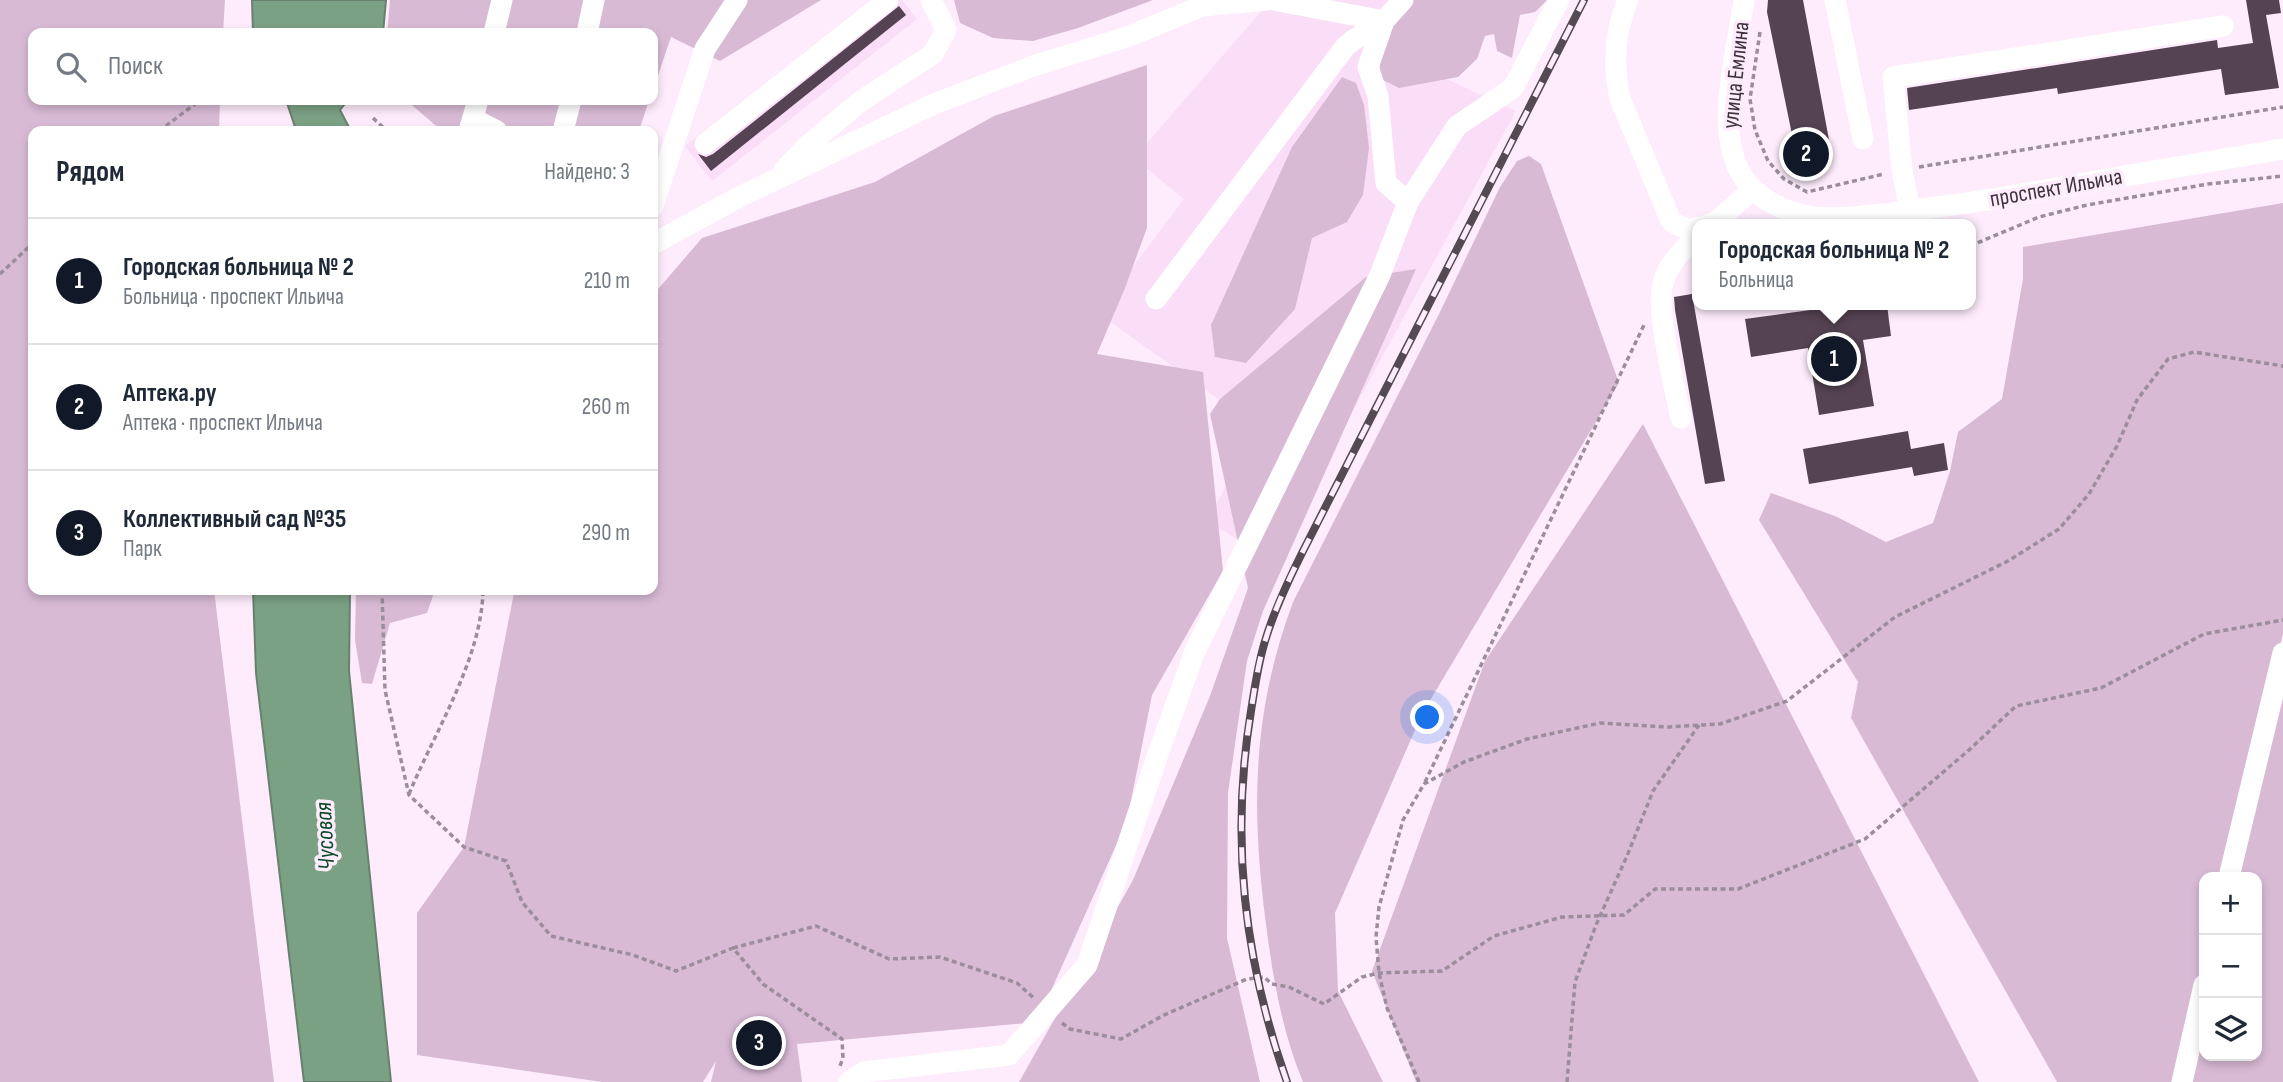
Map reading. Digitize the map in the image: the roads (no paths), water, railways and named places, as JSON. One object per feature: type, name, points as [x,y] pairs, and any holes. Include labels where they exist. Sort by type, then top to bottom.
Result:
[{"type":"street","points":[[495,28],[502,0]]},
{"type":"street","points":[[588,28],[594,0]]},
{"type":"street","points":[[658,191],[705,49],[737,0]]},
{"type":"street","points":[[705,144],[888,0]]},
{"type":"street","points":[[774,180],[807,146],[861,101],[933,54],[946,30],[931,0]]},
{"type":"street","points":[[658,241],[774,180],[934,104],[1036,65],[1127,37],[1202,6],[1267,0]]},
{"type":"street","points":[[1273,0],[1384,22]]},
{"type":"street","points":[[1156,299],[1345,47],[1384,22],[1403,0]]},
{"type":"street","points":[[844,1075],[1009,1055],[1087,965],[1195,651],[1380,275],[1408,202],[1457,126],[1513,88],[1559,0]]},
{"type":"street","points":[[1628,0],[1621,15],[1615,53],[1620,99],[1671,221],[1688,230],[1692,229]]},
{"type":"street","name":"улица Емлина","points":[[1731,151],[1727,127],[1744,0]]},
{"type":"street","points":[[1835,0],[1863,139]]},
{"type":"street","points":[[1384,22],[1368,66],[1378,96],[1386,183],[1408,202]]},
{"type":"street","points":[[1910,211],[1902,170],[1893,78],[2224,26]]},
{"type":"street","points":[[564,126],[570,105]]},
{"type":"street","name":"проспект Ильича","points":[[1731,151],[1740,173],[1753,189],[1782,209],[1816,217],[1840,218],[1910,211],[1943,216],[2283,149]]},
{"type":"street","points":[[1715,219],[1753,189]]},
{"type":"street","points":[[1681,418],[1663,319],[1662,285],[1675,256],[1692,241]]},
{"type":"street","points":[[2230,872],[2283,653]]},
{"type":"street","points":[[2182,1082],[2201,998]]},
{"type":"water","points":[[252,0],[386,0],[383,28],[253,28]]},
{"type":"water","points":[[288,105],[344,105],[340,110],[348,126],[295,126]]},
{"type":"water","name":"Чусовая","points":[[253,595],[350,595],[349,671],[391,1082],[304,1082],[256,673]]},
{"type":"railway","points":[[1287,1082],[1260,991],[1245,899],[1242,852],[1245,759],[1263,647],[1278,605],[1298,562],[1584,0]]},
{"type":"place","name":"Аптека.ру","points":[[1806,154]]},
{"type":"place","name":"Городская больница № 2","points":[[1834,359]]},
{"type":"place","name":"Коллективный сад №35","points":[[759,1043]]}]
